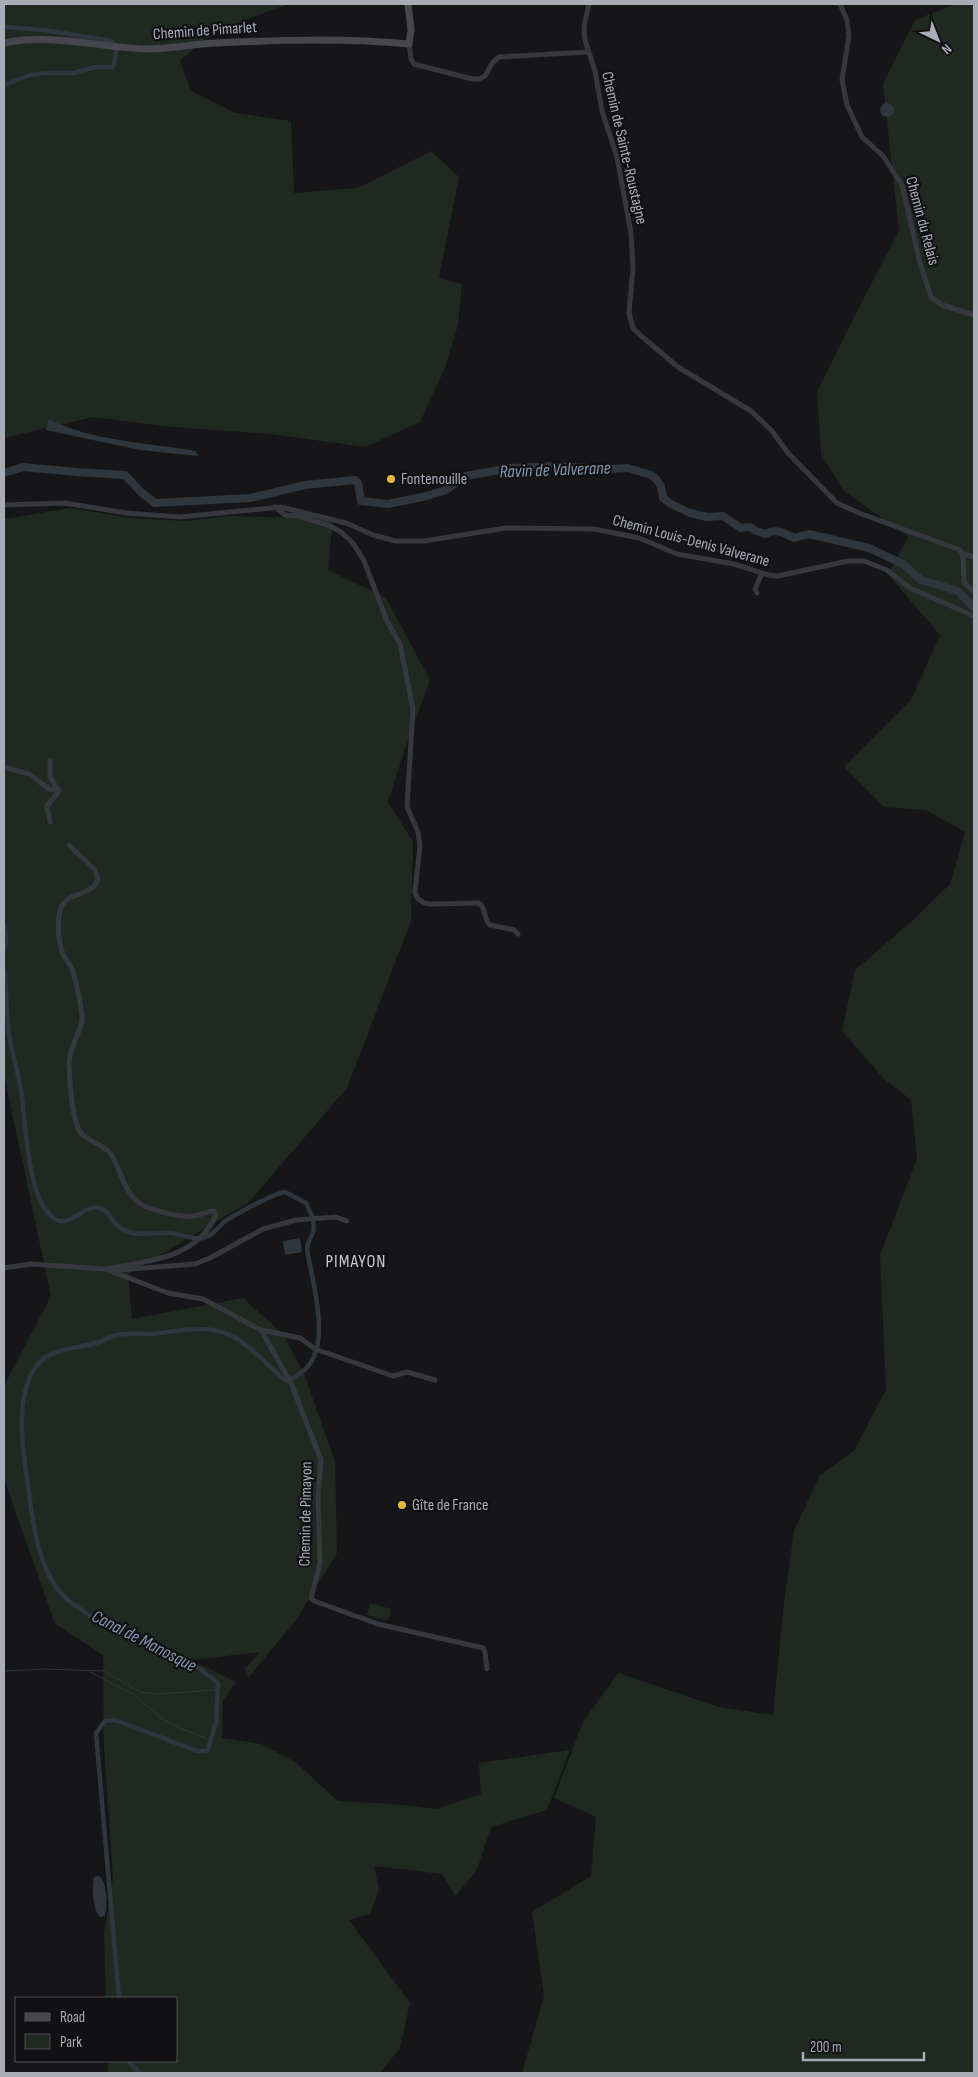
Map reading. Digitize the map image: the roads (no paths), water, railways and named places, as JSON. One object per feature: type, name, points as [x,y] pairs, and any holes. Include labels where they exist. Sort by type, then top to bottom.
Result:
[{"type":"street","points":[[408,4],[411,30],[409,44],[411,59],[414,64],[475,79],[485,76],[493,62],[499,57],[588,52]]},
{"type":"street","name":"Chemin de Sainte-Roustagne","points":[[589,4],[584,30],[588,52],[602,111],[617,157],[629,218],[633,268],[629,314],[631,324],[636,331],[678,367],[751,411],[772,431],[788,453],[837,503],[862,515],[954,547],[963,554],[974,557]]},
{"type":"street","name":"Chemin du Relais","points":[[840,4],[847,20],[849,36],[842,80],[845,100],[850,114],[864,140],[883,156],[902,185],[920,263],[931,297],[942,305],[974,314]]},
{"type":"street","name":"Chemin de Pimarlet","points":[[4,43],[41,40],[161,48],[213,43],[352,39],[409,44]]},
{"type":"street","name":"Chemin Louis-Denis Valverane","points":[[4,505],[65,503],[126,513],[180,517],[275,507],[295,509],[323,516],[346,523],[373,536],[395,541],[424,541],[506,528],[594,529],[639,538],[678,554],[734,564],[778,576],[848,561],[864,561],[887,570],[910,588],[974,616]]},
{"type":"street","points":[[275,507],[285,515],[299,516],[330,526],[342,532],[353,543],[364,561],[387,621],[400,644],[413,709],[407,807],[418,832],[420,846],[415,892],[417,898],[424,903],[430,904],[479,903],[483,907],[485,919],[490,925],[514,930],[518,934]]},
{"type":"street","points":[[963,554],[964,582],[974,592]]},
{"type":"street","points":[[757,593],[755,589],[762,573]]},
{"type":"street","points":[[50,760],[49,776],[59,790]]},
{"type":"street","points":[[4,767],[29,774],[49,790],[59,790]]},
{"type":"street","points":[[50,822],[47,806],[59,790]]},
{"type":"street","points":[[69,845],[95,870],[98,879],[93,887],[73,896],[64,903],[59,915],[60,944],[73,971],[82,1017],[80,1027],[71,1047],[69,1060],[77,1124],[82,1134],[110,1153],[130,1194],[143,1205],[186,1216],[195,1216],[214,1211],[216,1217],[198,1240],[189,1247],[158,1260],[105,1269]]},
{"type":"street","points":[[4,1268],[31,1264],[105,1269],[190,1265],[210,1258],[269,1227],[296,1220],[322,1218],[338,1217],[348,1221]]},
{"type":"street","points":[[105,1269],[168,1293],[203,1299],[261,1330],[300,1338],[317,1349],[392,1376],[407,1372],[433,1380]]},
{"type":"street","name":"Chemin de Pimayon","points":[[261,1330],[290,1380],[321,1460],[318,1496],[320,1563],[311,1598],[322,1604],[378,1624],[483,1648],[486,1652],[487,1669]]},
{"type":"waterway","name":"Canal de Manosque","points":[[4,27],[44,30],[111,41],[117,46],[112,67],[95,67],[74,73],[30,75],[4,85]]},
{"type":"waterway","name":"Ravin de Valverane","points":[[4,473],[23,467],[125,475],[141,492],[155,503],[250,498],[305,485],[355,480],[358,483],[361,501],[388,504],[446,490],[466,476],[511,468],[555,466],[609,469],[628,468],[651,475],[661,486],[663,498],[690,513],[707,517],[723,516],[741,528],[750,527],[766,534],[777,531],[794,538],[809,534],[869,548],[903,564],[921,580],[958,591],[974,608]]},
{"type":"waterway","name":"Canal de Manosque","points":[[4,924],[6,940],[4,949]]},
{"type":"waterway","name":"Canal de Manosque","points":[[4,970],[9,1035],[21,1090],[29,1161],[38,1194],[44,1208],[52,1217],[59,1221],[65,1221],[91,1208],[97,1208],[104,1210],[117,1225],[128,1232],[139,1234],[170,1233],[203,1238],[211,1235],[224,1222],[239,1213],[285,1192],[306,1203],[312,1216]]},
{"type":"waterway","name":"Canal de Manosque","points":[[119,1997],[96,1733],[105,1721],[115,1720],[197,1751],[207,1751],[216,1723],[218,1683],[185,1658],[158,1652],[91,1616],[69,1601],[53,1583],[42,1559],[33,1518],[23,1446],[22,1413],[24,1396],[28,1381],[35,1368],[40,1361],[54,1353],[96,1343],[117,1335],[187,1330],[213,1330],[231,1336],[248,1346],[285,1380],[294,1378],[312,1361],[317,1347],[319,1331],[316,1296],[307,1249],[313,1233],[313,1220]]},
{"type":"waterway","points":[[4,1671],[46,1669],[104,1671],[140,1692],[157,1694],[214,1690]]},
{"type":"waterway","points":[[90,1672],[133,1694],[161,1718],[207,1739]]},
{"type":"waterway","name":"Canal de Manosque","points":[[129,2062],[140,2073]]},
{"type":"place","name":"Fontenouille","points":[[391,479]]},
{"type":"place","name":"Gîte de France","points":[[402,1505]]},
{"type":"district","name":"PIMAYON","points":[[356,1261]]}]
